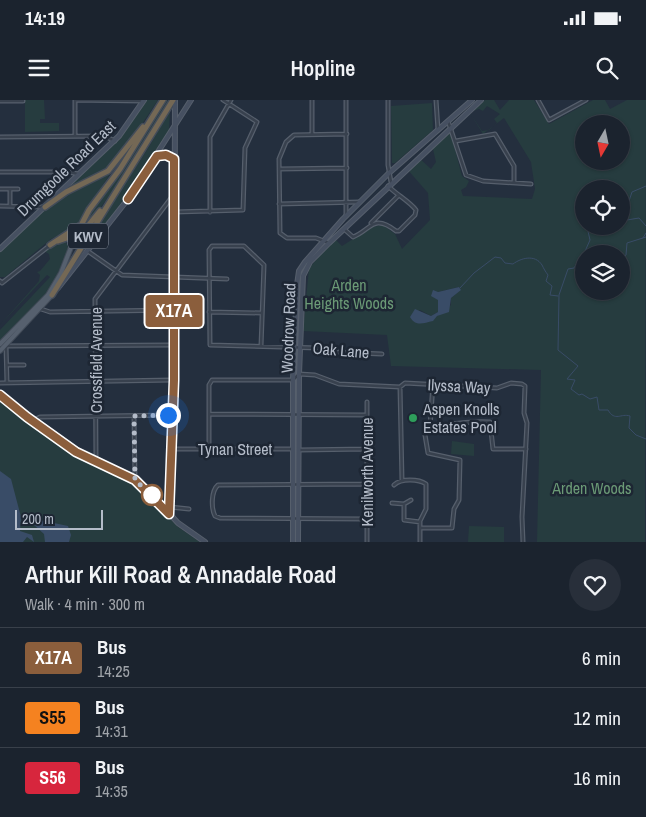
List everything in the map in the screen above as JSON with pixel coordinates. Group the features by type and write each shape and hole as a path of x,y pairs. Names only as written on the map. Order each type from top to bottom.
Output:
{"highway":[{"path":"44,207 66,192 108,172 134,140 162,100"},
{"name":"KWV","path":"75,237 81,224 120,168 162,100"},
{"name":"KWV","path":"52,295 174,100"},
{"path":"58,241 75,237 85,231 125,179"},
{"path":"50,245 70,234 81,224"}],"main road":[{"path":"0,344 48,296 75,237"},
{"path":"50,245 58,241 67,241 70,250"},
{"path":"0,351 52,295"}],"street":[{"path":"75,136 75,100 143,101"},
{"path":"169,514 174,380 174,100"},
{"path":"52,295 89,252 157,156 191,100"},
{"path":"174,212 243,210 244,148 257,122 223,100"},
{"path":"210,212 210,137 231,100"},
{"path":"312,100 312,134"},
{"path":"346,100 346,216"},
{"path":"370,224 385,224 398,231 416,215 416,209 398,196 389,184 388,100"},
{"path":"436,100 438,130"},
{"name":"Woodrow Road","path":"298,542 293,380 299,271 323,241 389,173 472,100"},
{"name":"Woodrow Road","path":"295,450 303,276 310,262 389,184 480,100"},
{"path":"538,100 549,120 584,100"},
{"path":"0,101 23,101"},
{"name":"Drumgoole Road East","path":"0,249 114,140 130,123 143,101"},
{"path":"448,121 452,126 466,175 483,181 531,184"},
{"path":"329,243 283,236 279,229 280,154 290,138 296,134 347,134"},
{"path":"456,141 474,136 483,138 494,134 514,166 514,183"},
{"path":"0,137 105,136 114,140"},
{"path":"157,156 166,155 174,159"},
{"path":"279,169 347,168"},
{"path":"0,172 69,172 78,174"},
{"path":"4,183 5,189"},
{"path":"0,189 18,189"},
{"path":"10,189 10,206"},
{"name":"Crossfield Avenue","path":"96,462 94,311 97,296 174,194"},
{"path":"344,229 354,237 398,196"},
{"path":"279,204 360,202"},
{"path":"0,206 44,207"},
{"path":"1,282 50,245"},
{"path":"261,346 264,265 244,246 210,247 209,312 262,313"},
{"path":"89,252 124,276 227,279"},
{"path":"41,309 50,312 174,310"},
{"name":"Oak Lane","path":"209,312 210,345 300,347 319,348 335,352 382,354"},
{"path":"7,383 6,346 174,345"},
{"path":"7,365 24,365"},
{"path":"209,449 209,385 212,380 293,380 298,374"},
{"name":"Ilyssa Way","path":"298,374 315,375 339,384 400,387 405,383 497,388 511,383 523,384 527,423 522,494 523,542"},
{"path":"0,383 174,380"},
{"path":"430,426 433,384"},
{"path":"400,387 402,480"},
{"path":"0,395 76,452 135,480 184,528 205,542"},
{"name":"Kenilworth Avenue","path":"367,402 368,542"},
{"path":"209,414 367,415"},
{"path":"34,420 40,417 173,415"},
{"path":"134,416 135,480"},
{"path":"420,528 451,529 454,508 459,500 460,460 428,453 425,429 430,426 441,427 451,422 490,422 493,449 526,449"},
{"name":"Tynan Street","path":"172,449 367,449"},
{"path":"394,485 402,480 426,484 426,512 420,522 420,542"},
{"path":"367,484 218,484 213,491 213,511 215,516 220,518 367,519"},
{"name":"Woodrow Road","path":"293,542 292,519 295,484"},
{"path":"392,503 404,504 411,500"},
{"path":"404,504 404,520 420,522"},
{"path":"170,507 189,509"}],"green space":[{"path":"25,100 44,100 45,119 40,119 40,123 59,123 59,131 25,132"},
{"path":"146,100 158,100 124,151 105,171 66,189 118,140"},
{"path":"164,100 170,101 121,179 86,228 79,230"},
{"path":"485,100 494,100 500,110 509,100 534,100 549,124 593,100 605,100 610,109 627,100 646,100 645,542 537,542 541,370 391,366 387,335 303,331 309,268 335,239 342,246 372,227 383,225 395,234 402,249 430,220 428,193 407,169 418,157 431,169 436,162 432,145 450,131 462,176 469,181 466,187 461,190 463,196 532,199 535,189 531,162 504,118 494,126 497,123 494,119 500,114 487,106 483,111 479,109 473,111","holes":["459,287 460,290 451,298 451,305 437,316 410,317 420,310 431,316 438,312 438,292"]},
{"path":"432,103 433,130 395,163 392,163 391,106"},
{"path":"170,110 169,132 154,156 108,223 66,275 150,145"},
{"path":"470,113 482,131 488,130 483,134"},
{"path":"118,162 75,227 51,239 5,277 0,277 0,252 50,204"},
{"path":"65,241 69,247 48,292 0,342 0,330 50,277 47,275 0,325 39,281 40,275 37,272 50,259 49,254 44,251 30,264 28,263 43,251"},
{"path":"0,398 77,456 130,481 148,495 178,527 200,542 0,542"},
{"path":"452,441 474,444 474,456 451,454"},
{"path":"469,526 504,527 504,542 468,542"}],"water":[{"path":"459,287 461,290 451,298 449,312 437,316 433,321 423,323 417,323 410,317 415,309 431,316 438,312 438,300 431,296 433,290 438,292"},
{"path":"0,471 11,479 21,517 20,531 32,535 34,542 27,537 23,542 0,542"},
{"path":"35,519 68,526 71,535 69,542 45,542 44,534 33,524"}],"waterway":[{"path":"630,198 632,192 646,186"},
{"path":"630,220 639,218 646,226"},
{"path":"643,238 646,233"},
{"path":"588,245 590,240 589,235"},
{"path":"627,245 627,243 646,237"},
{"path":"460,288 474,273 495,257 501,258 505,263 513,264 520,260 532,258 542,265 548,275 546,281 552,286 550,295 558,296"},
{"path":"575,266 568,269 559,295 558,350 578,366 567,379 575,380 571,389 579,395 582,394 590,399 597,397 599,410 608,410 613,416 630,416 629,428 636,435 646,439"}],"bus line":[{"name":"X17A","path":"0,395 76,452 126,474 135,480 169,514 174,380 174,159 166,155 157,156 128,199"}],"place":[{"name":"Aspen Knolls Estates Pool","path":"413,418"}],"route":[{"path":"152,495 156,499 135,480 134,416 168,415"}],"park label":[{"name":"Arden Heights Woods","path":"349,294"},
{"name":"Arden Woods","path":"592,488"}]}
